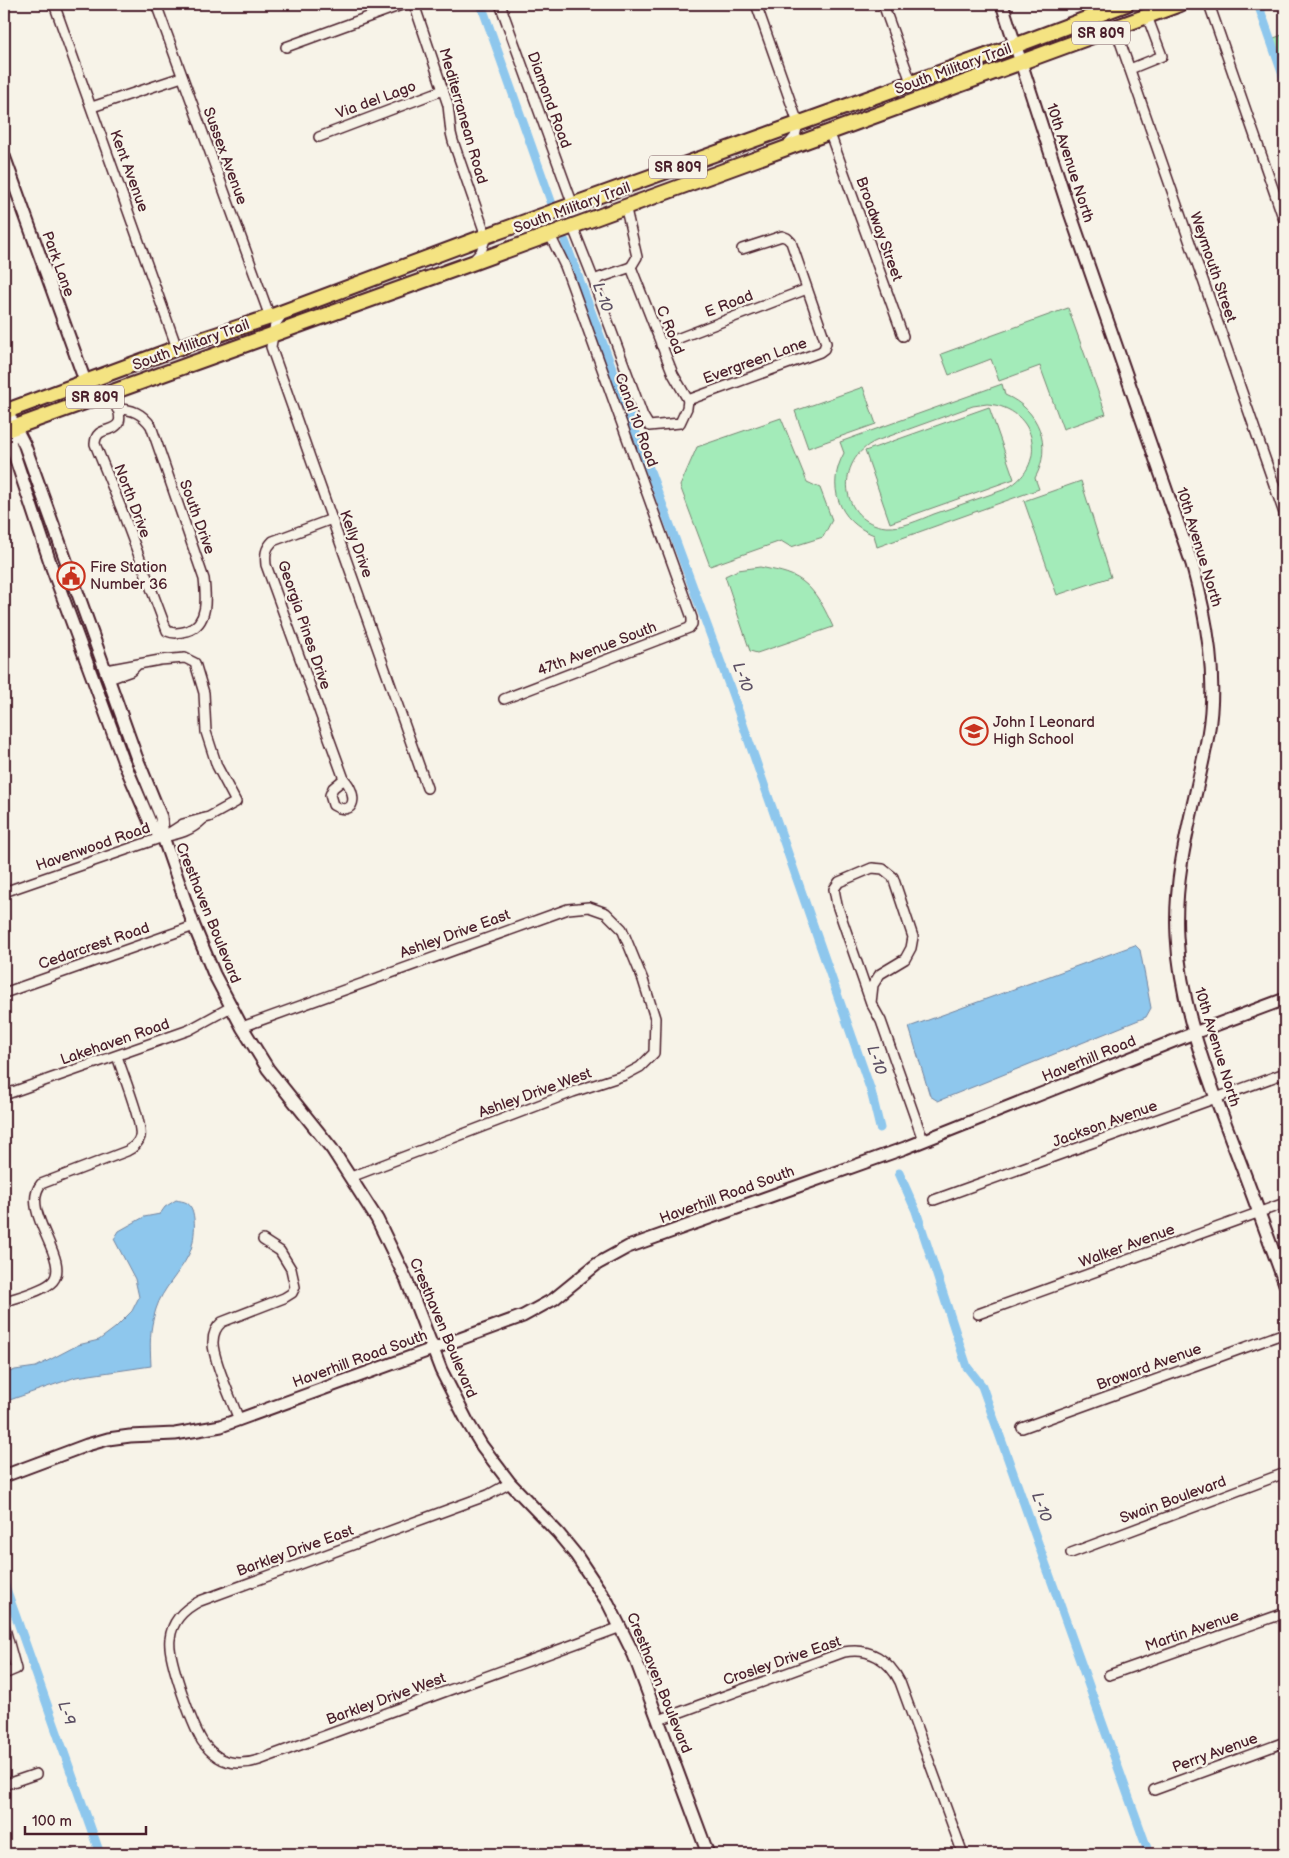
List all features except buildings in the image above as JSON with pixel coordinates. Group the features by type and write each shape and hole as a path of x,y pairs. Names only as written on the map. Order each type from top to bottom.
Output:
{"main road":[{"name":"South Military Trail","path":"6,411 1017,45 1108,7 1126,4"},
{"name":"South Military Trail","path":"9,429 1180,4"},
{"path":"512,247 523,234 596,207 603,201 606,193"},
{"path":"232,348 242,333 241,327"}],"street":[{"name":"Kent Avenue","path":"54,4 178,348"},
{"name":"Sussex Avenue","path":"156,4 270,317"},
{"path":"286,47 404,4"},
{"name":"Mediterranean Road","path":"414,4 448,104 450,133 486,236"},
{"name":"Diamond Road","path":"500,4 573,205"},
{"path":"756,4 798,123 794,137 786,147"},
{"path":"883,4 911,82"},
{"name":"10th Avenue North","path":"1002,4 1017,45 1075,228 1192,564 1204,610 1211,668 1208,734 1182,854 1177,899 1178,951 1181,976 1194,1033 1285,1284"},
{"path":"1209,4 1285,224"},
{"path":"1130,69 1162,56 1147,16"},
{"name":"Weymouth Street","path":"1115,27 1285,516"},
{"path":"92,108 182,77"},
{"name":"Via del Lago","path":"319,137 443,90"},
{"name":"Broadway Street","path":"829,131 903,336"},
{"name":"Park Lane","path":"4,156 85,381"},
{"path":"596,283 599,278 630,268 637,257 625,205"},
{"path":"572,225 596,283 596,289 643,416 649,426 680,423 687,408 688,400"},
{"name":"Canal 10 Road","path":"549,233 571,284 692,618"},
{"path":"472,262 481,252 486,236"},
{"name":"Evergreen Lane","path":"688,400 820,352 826,343 791,242 782,236 742,249"},
{"name":"C Road","path":"630,268 673,374 688,400"},
{"name":"E Road","path":"661,345 807,289"},
{"path":"272,333 275,324 285,311"},
{"name":"Kelly Drive","path":"272,333 271,348 427,788"},
{"path":"112,391 117,409"},
{"name":"North Drive","path":"117,409 119,422 116,426 99,433 95,438 95,444 167,631"},
{"name":"South Drive","path":"117,409 128,409 139,413 151,426 204,578 206,596 204,612 199,624 190,630 178,634 167,631"},
{"name":"Cresthaven Boulevard","path":"6,411 10,442 52,568 123,760 153,829 163,837"},
{"name":"Cresthaven Boulevard","path":"9,429 25,446 136,756 161,817 163,837 194,926 214,974 242,1027 268,1069 351,1177 377,1219 408,1281 453,1396 482,1446 510,1483 558,1533 576,1555 603,1595 621,1627 634,1654 708,1854"},
{"name":"Georgia Pines Drive","path":"332,519 273,541 267,546 265,554 266,566 344,780"},
{"name":"47th Avenue South","path":"504,699 689,628 692,624 692,618"},
{"name":"Havenwood Road","path":"4,892 163,837 180,834 195,827 203,818 236,802 217,766 206,732 204,693 194,663 185,658 138,664 131,671 107,674"},
{"path":"871,1002 872,984 880,974 905,959 911,948 913,936 893,877 883,869 872,868 839,882 834,888 837,905 871,1002 881,1021 924,1140"},
{"name":"Ashley Drive East","path":"242,1027 568,909 588,907 606,912 622,929 643,980"},
{"name":"Cedarcrest Road","path":"4,992 194,926"},
{"name":"Ashley Drive West","path":"351,1177 573,1092 625,1075 640,1067 654,1052 656,1028 655,1018 643,980"},
{"name":"Haverhill Road","path":"905,1148 1194,1033 1285,999"},
{"name":"Lakehaven Road","path":"4,1095 189,1030 231,1007"},
{"path":"4,1302 44,1287 52,1282 55,1277 57,1264 35,1200 37,1188 48,1180 127,1151 132,1148 139,1138 139,1125 117,1056"},
{"name":"Jackson Avenue","path":"934,1200 1285,1074"},
{"name":"Haverhill Road South","path":"4,1476 108,1439 198,1431 239,1420 536,1310 565,1291 597,1264 628,1247 905,1148"},
{"name":"Walker Avenue","path":"978,1314 1285,1203"},
{"path":"239,1420 212,1344 216,1327 222,1322 284,1298 292,1293 295,1287 291,1269 280,1251 263,1240"},
{"name":"Broward Avenue","path":"1022,1428 1285,1333"},
{"name":"Swain Boulevard","path":"1071,1553 1285,1474"},
{"name":"Barkley Drive East","path":"187,1704 172,1662 169,1644 171,1633 177,1620 189,1607 200,1601 488,1495 510,1483"},
{"name":"Martin Avenue","path":"1108,1675 1285,1612"},
{"path":"4,1625 16,1669 4,1674"},
{"name":"Barkley Drive West","path":"187,1704 201,1739 213,1753 220,1759 240,1763 252,1762 621,1627"},
{"name":"Crosley Drive East","path":"659,1720 844,1652 867,1652 882,1659 895,1672 963,1854"},
{"name":"Perry Avenue","path":"1154,1790 1285,1742"},
{"path":"4,1785 36,1774"}],"green space":[{"path":"1285,34 1285,78 1271,39"},
{"path":"1068,308 1106,414 1063,429 1040,366 999,381 991,359 949,375 941,354"},
{"path":"1002,384 1005,395 1027,409 1040,430 1043,453 1035,478 1039,489 877,547 874,535 852,521 844,512 839,501 836,490 836,478 844,453 840,442","holes":["987,404 1004,408 1018,416 1027,427 1032,440 1032,454 1028,468 1018,480 1003,490 899,526 886,527 870,523 859,514 851,503 848,475 853,462 862,450 876,441 973,406"]},
{"path":"863,387 876,424 808,448 795,411"},
{"path":"989,407 1014,479 890,523 865,451"},
{"path":"781,418 807,482 820,488 832,520 823,537 791,547 781,541 710,566 680,486 697,447"},
{"path":"1081,481 1111,577 1057,595 1024,501"},
{"path":"760,567 787,573 807,585 824,608 833,627 757,653 750,651 725,576 738,570"}],"water":[{"path":"1135,945 1140,950 1151,1008 1146,1017 938,1101 930,1096 909,1027"},
{"path":"176,1200 187,1203 193,1212 193,1242 185,1261 162,1295 156,1309 151,1331 151,1366 76,1377 4,1402 4,1374 15,1370 36,1367 78,1345 99,1340 115,1328 132,1311 139,1297 135,1279 114,1239 119,1231 144,1217 160,1214 165,1207"}],"waterway":[{"name":"L-10","path":"481,4 552,204"},
{"path":"1258,4 1285,81"},
{"name":"L-10","path":"565,241 732,693 871,1091 880,1128"},
{"name":"L-10","path":"899,1173 916,1211 967,1367 982,1386 1149,1854"},
{"name":"L-9","path":"4,1583 100,1854"}],"place":[{"name":"Fire Station Number 36","path":"71,576"},
{"name":"John I Leonard High School","path":"974,731"}]}
